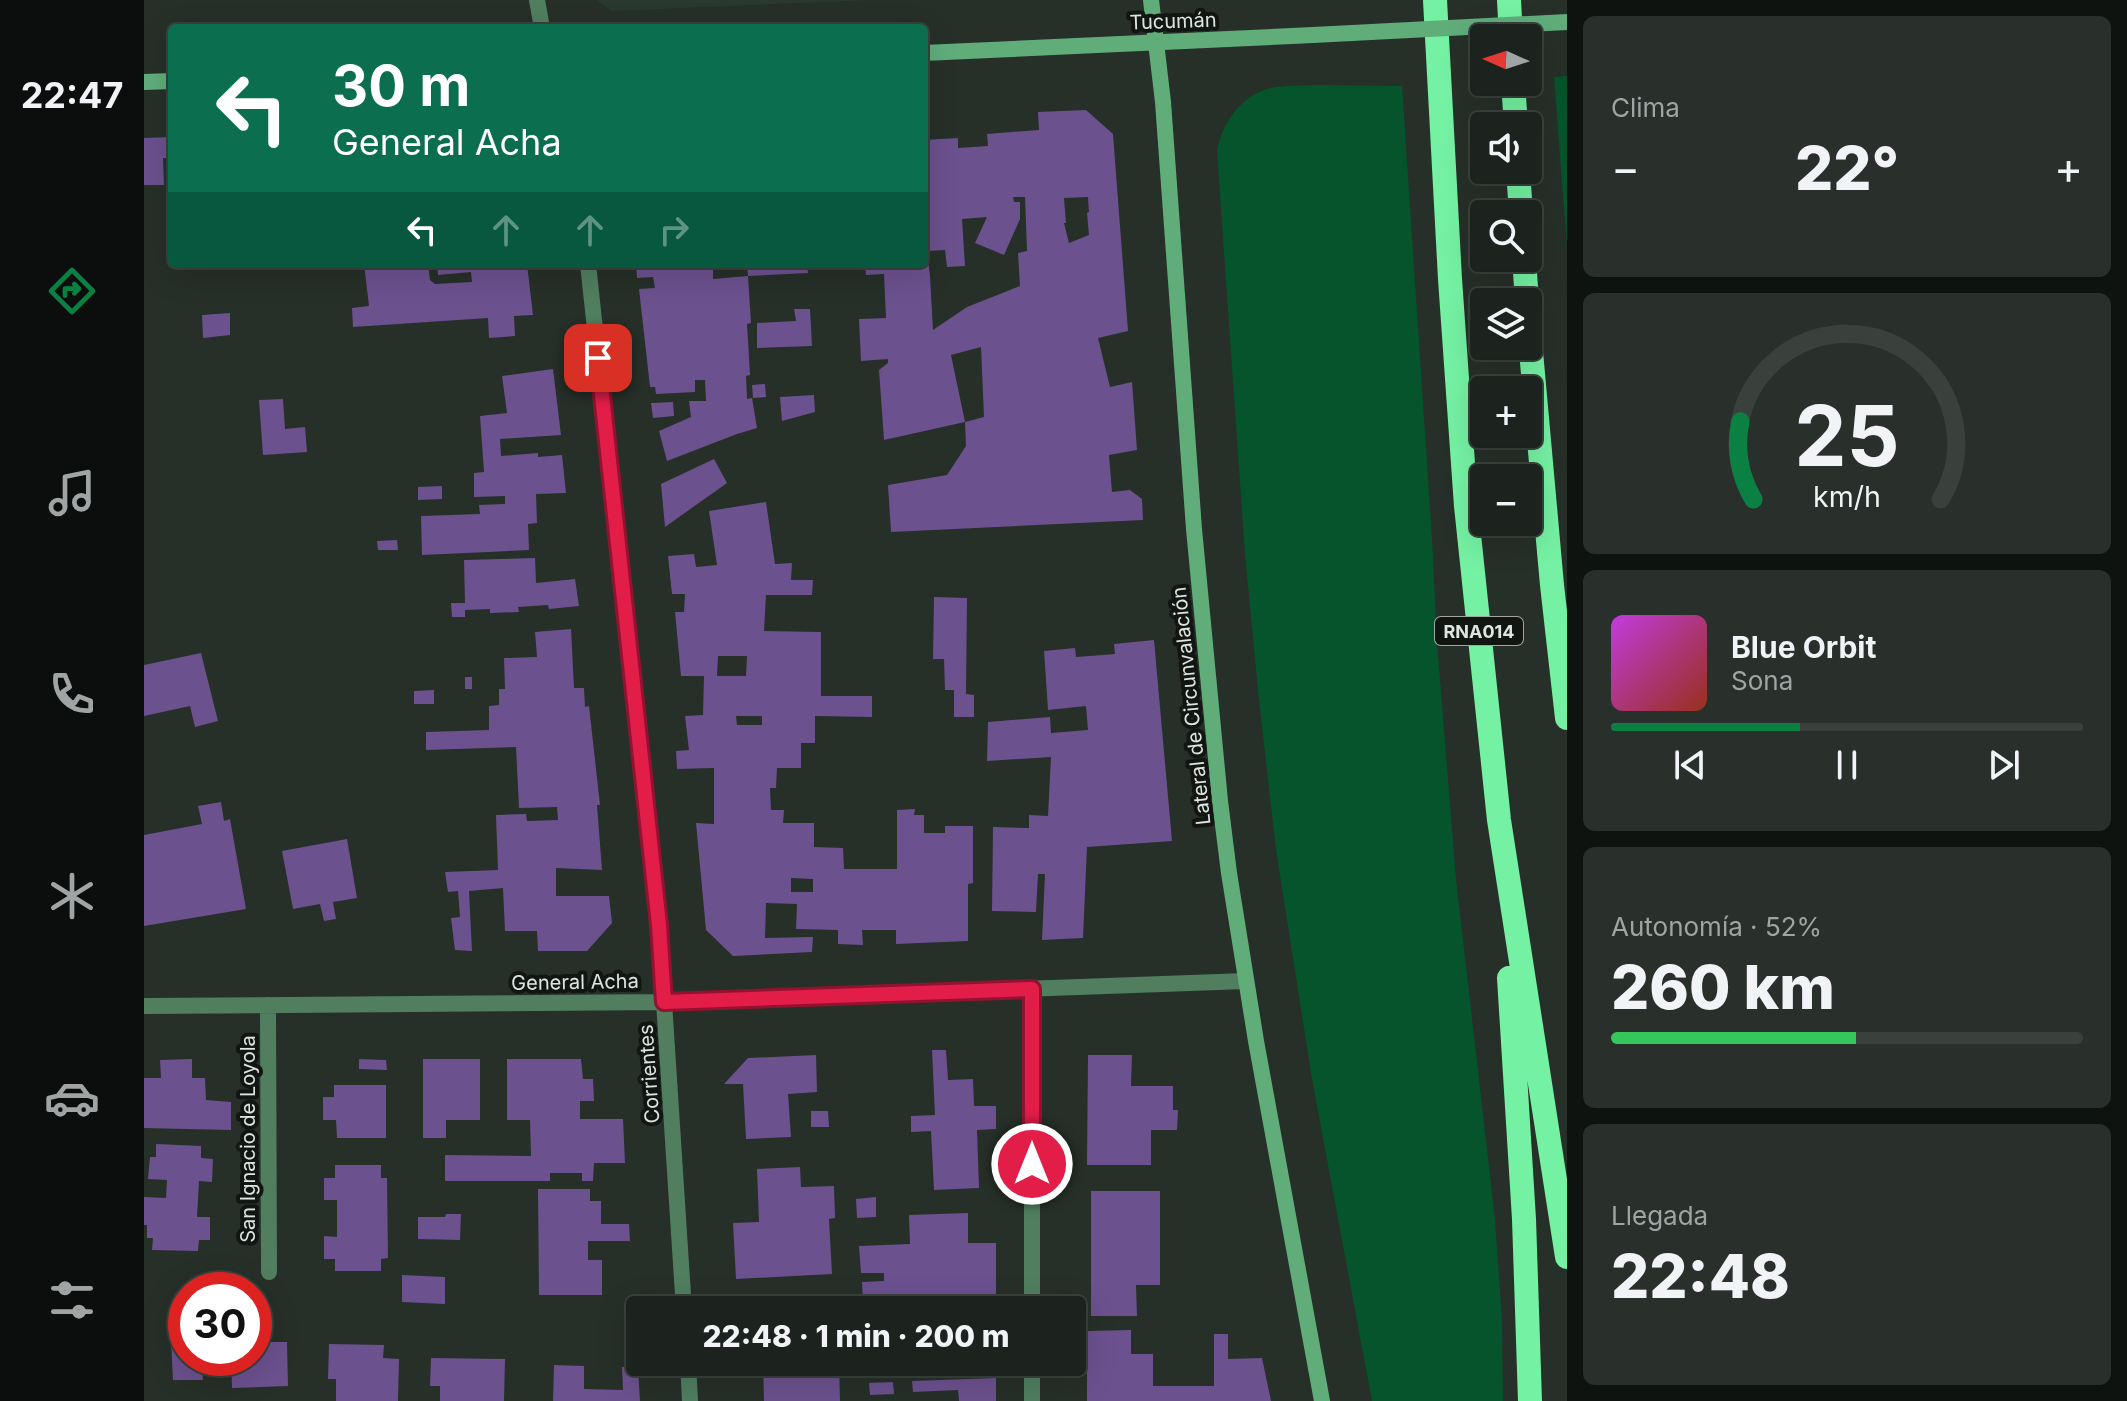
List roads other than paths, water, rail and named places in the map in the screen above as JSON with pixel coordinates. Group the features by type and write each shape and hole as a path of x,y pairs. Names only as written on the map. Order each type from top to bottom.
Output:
{"highway":[{"name":"RNA014","path":"1435,0 1465,491 1499,820 1567,1257"},
{"path":"1509,0 1510,24"},
{"path":"1532,360 1567,718"},
{"path":"1499,820 1524,1219 1530,1401"}],"street":[{"path":"537,0 541,24"},
{"name":"Lateral de Circunvalación","path":"1151,0 1163,102 1194,529 1220,801 1246,981 1322,1401"},
{"name":"Tucumán","path":"928,53 1567,22"},
{"path":"144,82 168,81"},
{"name":"Corrientes","path":"588,268 658,909 683,1296"},
{"name":"General Acha","path":"144,1006 664,1002 1246,981"},
{"path":"1032,989 1032,1296"},
{"name":"San Ignacio de Loyola","path":"268,1005 269,1272"},
{"path":"689,1376 690,1401"},
{"path":"1032,1376 1032,1401"}]}
